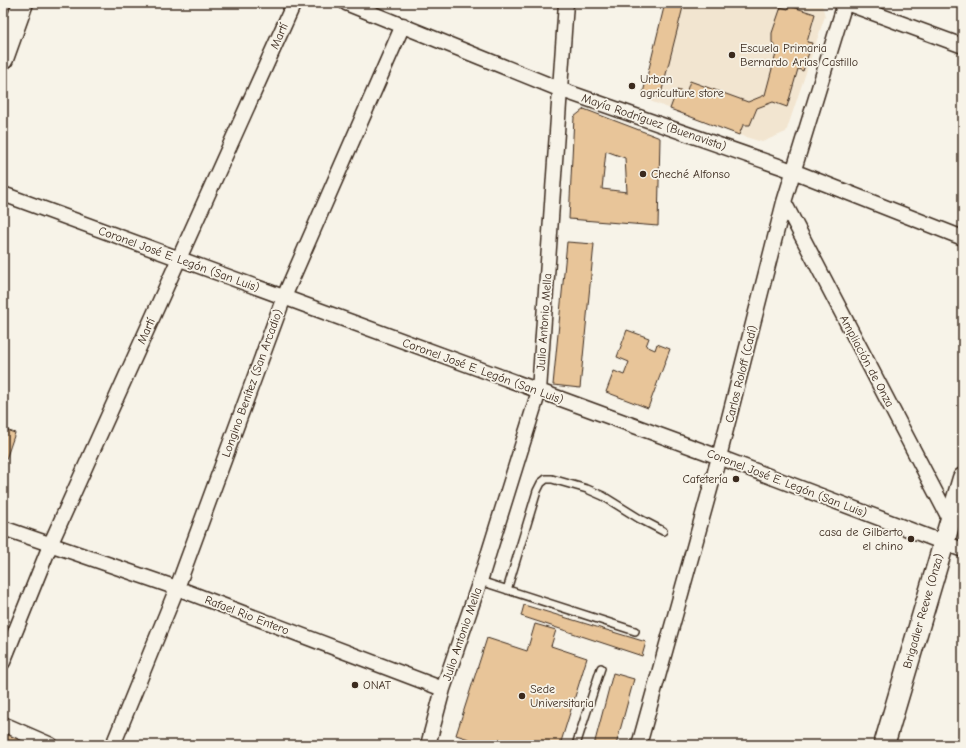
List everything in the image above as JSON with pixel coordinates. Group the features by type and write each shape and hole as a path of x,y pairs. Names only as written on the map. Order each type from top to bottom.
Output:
{"street":[{"path":"3,59 23,3"},
{"name":"Martí","path":"3,662 51,543 294,3"},
{"name":"Mayía Rodríguez (Buenavista)","path":"346,3 559,89 793,171 963,238"},
{"name":"Julio Antonio Mella","path":"428,745 443,689 480,581 539,391 566,3"},
{"path":"845,3 963,46"},
{"name":"Carlos Roloff (Cadí)","path":"639,745 719,457 784,202 845,3"},
{"name":"Longino Benítez (San Arcadio)","path":"113,745 177,588 284,297 403,25"},
{"name":"Coronel José E. Legón (San Luis)","path":"3,194 719,457 963,550"},
{"name":"Ampliación de Onza","path":"784,202 950,520"},
{"name":"Brigadier Reeve (Onza)","path":"884,745 963,478"},
{"name":"Rafael Rio Entero","path":"3,528 51,543 177,588 443,689"},
{"path":"3,724 51,745"}],"lane":[{"path":"507,590 537,491 541,483 546,479 552,478 587,489 603,496 640,519 663,531"},
{"path":"480,581 635,631"},
{"path":"576,745 601,668"}],"shaded area":[{"name":"Escuela Primaria Bernardo Arias Castillo","path":"665,3 816,3 822,5 825,16 786,132 762,142 739,135 642,98"}],"building":[{"path":"665,3 684,3 660,98 643,93"},
{"path":"767,3 782,3 781,7"},
{"path":"790,6 815,14 807,42 812,43 803,71 798,69 787,107 773,102 757,108 750,125 743,125 739,135 670,109 677,90 686,93 690,81 748,102 765,95 777,50 772,42 772,33 781,7 788,9"},
{"name":"Cheché Alfonso","path":"584,109 660,138 658,226 569,219 574,117","holes":["606,151 625,158 627,192 602,189"]},
{"path":"567,242 594,244 580,388 553,385"},
{"path":"627,330 649,338 646,346 655,350 657,344 670,349 648,408 606,392 614,371 624,375 629,362 617,357"},
{"path":"3,429 15,433 3,468"},
{"path":"524,605 646,642 642,656 521,616"},
{"name":"Sede Universitaria","path":"535,624 556,630 551,646 587,658 560,745 488,745 456,735 487,638 527,651"},
{"path":"613,673 634,679 616,745 594,745"},
{"path":"3,731 33,745 3,745"}],"place":[{"name":"Escuela Primaria Bernardo Arias Castillo","path":"732,55"},
{"name":"Urban agriculture store","path":"632,86"},
{"name":"Cheché Alfonso","path":"643,174"},
{"name":"Cafetería","path":"736,479"},
{"name":"casa de Gilberto el chino","path":"911,539"},
{"name":"ONAT","path":"355,685"},
{"name":"Sede Universitaria","path":"522,696"}]}
